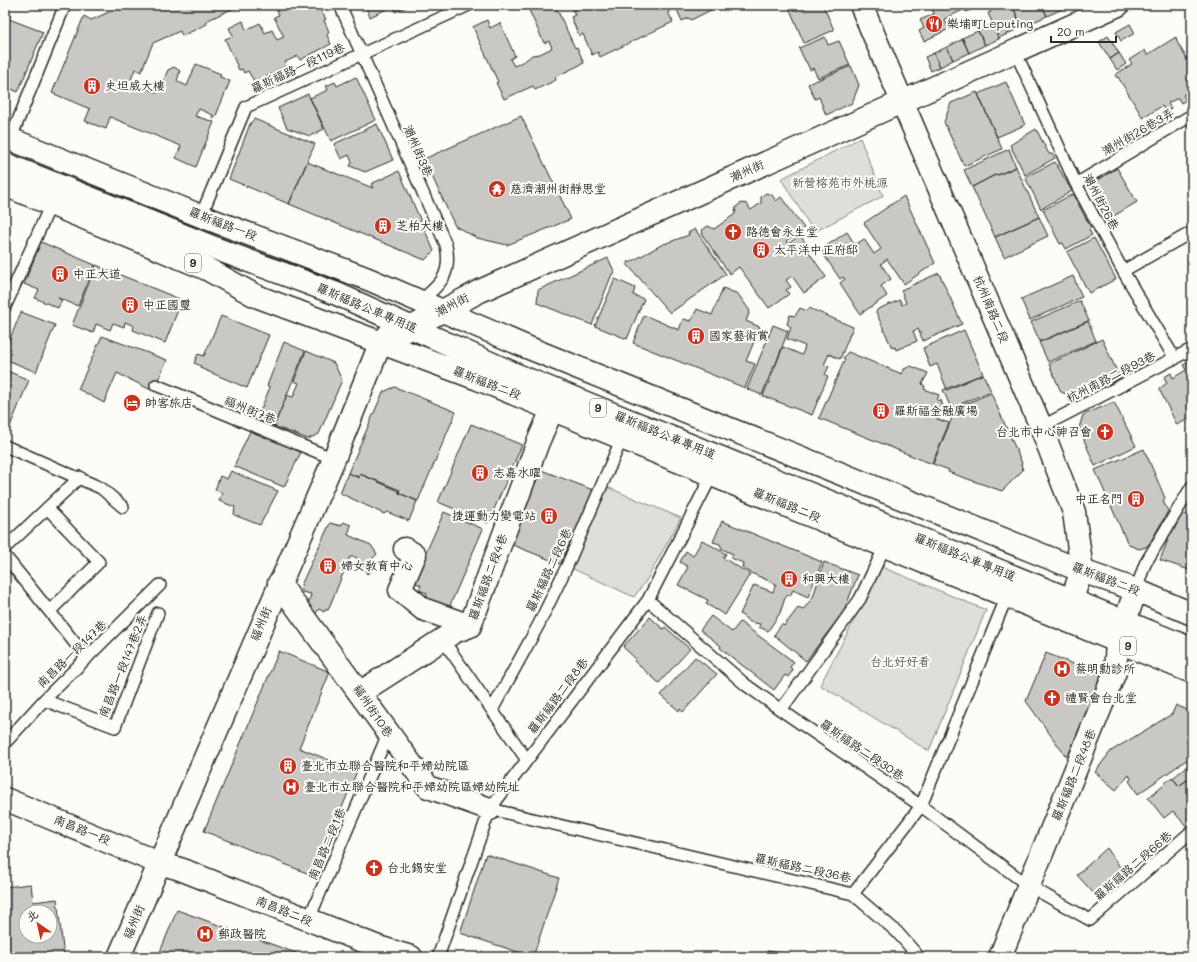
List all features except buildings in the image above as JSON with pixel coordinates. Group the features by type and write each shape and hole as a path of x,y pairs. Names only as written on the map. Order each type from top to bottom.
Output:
{"main road":[{"name":"杭州南路二段","path":"861,5 901,102 1041,427 1074,512 1074,594"},
{"name":"潮州街","path":"418,316 480,291 1118,5"},
{"name":"羅斯福路一段","path":"8,138 201,216 368,279"},
{"name":"羅斯福路公車專用道","path":"5,164 217,249 337,294 418,316"},
{"name":"9","path":"5,185 207,269 256,296 380,344"},
{"name":"羅斯福路公車專用道","path":"368,279 418,316 517,375 1074,594 1130,606 1192,633"},
{"name":"福州街","path":"120,957 279,583 334,458 380,344 418,316"},
{"name":"羅斯福路二段","path":"418,316 1074,594 1130,606 1192,614"},
{"name":"羅斯福路二段","path":"380,344 478,379 1007,596 1074,594 1117,642 1192,672"},
{"name":"羅斯福路二段4巷","path":"360,692 454,632 470,626 538,442 552,410"},
{"path":"405,549 415,555 400,590 423,609 470,626"},
{"name":"福州街10巷","path":"279,583 428,787 490,808"},
{"name":"羅斯福路公車專用道","path":"1130,606 1192,649"},
{"name":"羅斯福路二段48巷","path":"1000,957 1115,672 1117,642 1130,606"},
{"name":"南昌路一段","path":"5,799 159,863"},
{"name":"南昌路二段","path":"159,863 180,869 308,921 374,952 411,957"}],"lane":[{"path":"8,138 65,5"},
{"name":"潮州街3巷","path":"340,5 446,245 449,260 446,275 418,316"},
{"name":"羅斯福路一段119巷","path":"201,216 246,107 469,5"},
{"name":"潮州街26巷","path":"1015,51 1076,184 1123,271 1175,359"},
{"name":"潮州街26巷3弄","path":"1076,184 1192,116"},
{"path":"5,307 51,204"},
{"path":"1123,271 1192,232"},
{"name":"杭州南路二段93巷","path":"1041,427 1192,349"},
{"name":"福州街7巷","path":"156,385 334,458"},
{"name":"羅斯福路二段6巷","path":"492,710 539,624 567,566 622,438"},
{"path":"5,446 80,477 101,488 123,507"},
{"name":"羅斯福路二段8巷","path":"438,957 490,808 648,600 712,474"},
{"path":"5,548 80,477"},
{"path":"1130,606 1145,564 1192,486"},
{"path":"47,508 99,562 50,611"},
{"path":"648,600 746,685 781,710 860,599 885,546"},
{"path":"5,556 88,658"},
{"name":"南昌路一段147巷","path":"5,743 44,700 160,585"},
{"name":"羅斯福路二段36巷","path":"490,808 853,894 921,806 1007,596"},
{"name":"南昌路一段147巷2弄","path":"44,700 115,727 158,613"},
{"path":"442,640 527,760"},
{"name":"羅斯福路二段30巷","path":"781,710 921,806 1029,886 1090,920"},
{"name":"南昌路二段1巷","path":"308,921 388,734"},
{"name":"羅斯福路二段66巷","path":"1090,920 1192,831"},
{"path":"853,894 897,932 920,957"}],"green space":[{"name":"新營榕苑市外桃源","path":"860,138 883,196 814,232 781,179"},
{"path":"607,487 681,518 646,581 634,597 571,568"},
{"name":"台北好好看","path":"882,567 986,610 929,751 820,685"}],"place":[{"name":"樂埔町Leputing","path":"934,24"},
{"name":"史坦威大樓","path":"92,86"},
{"name":"慈濟潮州街靜思堂","path":"497,189"},
{"name":"芝柏大樓","path":"383,226"},
{"name":"路德會永生堂","path":"733,232"},
{"name":"太平洋中正府邸","path":"761,250"},
{"name":"中正大道","path":"60,274"},
{"name":"中正國璽","path":"130,305"},
{"name":"國家藝術賞","path":"696,336"},
{"name":"帥客旅店","path":"132,403"},
{"name":"羅斯福金融廣場","path":"881,411"},
{"name":"台北市中心神召會","path":"1105,432"},
{"name":"志嘉水曜","path":"480,473"},
{"name":"中正名門","path":"1136,499"},
{"name":"捷運動力變電站","path":"549,516"},
{"name":"婦女教育中心","path":"328,566"},
{"name":"和興大樓","path":"789,579"},
{"name":"蔡明勳診所","path":"1062,669"},
{"name":"禮賢會台北堂","path":"1052,698"},
{"name":"臺北市立聯合醫院和平婦幼院區","path":"288,766"},
{"name":"臺北市立聯合醫院和平婦幼院區婦幼院址","path":"291,787"},
{"name":"台北錫安堂","path":"374,868"},
{"name":"郵政醫院","path":"205,934"}]}
